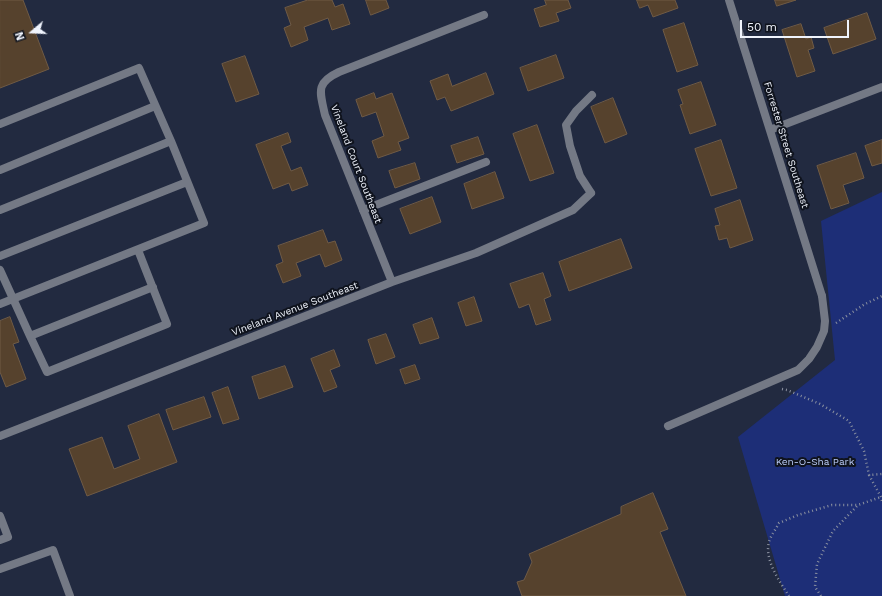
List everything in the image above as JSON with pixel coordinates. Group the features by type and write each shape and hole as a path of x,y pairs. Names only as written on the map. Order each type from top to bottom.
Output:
{"street":[{"name":"Forrester Street Southeast","path":"729,0 822,296 825,320 824,331"},
{"name":"Vineland Court Southeast","path":"392,282 324,115 321,98 323,81 338,72 484,15"},
{"path":"0,124 139,68 171,141 204,223 0,304"},
{"path":"770,130 882,88"},
{"name":"Vineland Avenue Southeast","path":"0,436 392,282 476,253 573,210 591,193 580,176 570,146 566,125 576,111 592,95"},
{"path":"0,170 155,106"},
{"path":"0,210 171,141"},
{"path":"363,210 486,162"},
{"path":"0,256 187,182"},
{"path":"0,270 47,372 167,324 138,250"},
{"path":"30,336 153,288"},
{"path":"668,426 798,370 809,359 817,347 824,331"},
{"path":"0,516 8,538 0,540"},
{"path":"0,569 53,550 70,596"}],"path":[{"path":"824,331 866,304 882,296"},
{"path":"781,389 787,390 820,404 849,421 864,451 869,475 882,501"},
{"path":"869,475 882,474"},
{"path":"790,596 775,574 769,555 769,542 779,522 832,505 858,505 880,497"},
{"path":"821,596 815,588 817,564 833,531 858,505"}],"green space":[{"name":"Ken-O-Sha Park","path":"882,192 882,596 785,596 738,437 835,360 821,221"}],"building":[{"path":"0,0 23,0 49,69 0,88"},
{"path":"308,0 332,0 335,7 343,4 350,24 332,30 328,18 304,27 308,40 291,47 284,28 291,25 285,8"},
{"path":"366,0 386,0 389,8 371,15"},
{"path":"545,0 568,0 571,8 556,13 559,21 540,27 534,9 546,5"},
{"path":"637,0 675,0 678,8 653,17 648,5 640,8"},
{"path":"775,0 796,0 777,6"},
{"path":"867,13 876,39 833,54 824,28"},
{"path":"684,23 698,65 677,72 663,30"},
{"path":"801,24 806,39 811,37 814,48 808,50 815,71 797,77 782,30"},
{"path":"556,55 564,78 528,91 520,68"},
{"path":"245,56 259,94 236,102 222,64"},
{"path":"486,73 494,94 451,111 445,97 437,100 430,81 448,74 452,86"},
{"path":"701,82 716,125 690,134 680,105 683,104 678,90"},
{"path":"374,93 376,99 392,93 409,138 398,142 401,150 378,158 372,141 384,136 376,112 362,117 356,100"},
{"path":"613,98 627,134 605,143 591,107"},
{"path":"537,125 554,173 530,181 513,134"},
{"path":"288,133 291,142 281,146 291,171 301,167 308,185 292,191 289,183 273,189 256,145"},
{"path":"478,137 484,154 457,163 451,146"},
{"path":"721,140 737,188 711,196 695,149"},
{"path":"882,140 882,163 872,166 865,146"},
{"path":"856,153 864,178 843,185 849,203 831,209 817,166"},
{"path":"415,163 420,179 395,188 389,171"},
{"path":"495,172 504,198 472,209 464,184"},
{"path":"432,197 441,222 410,234 400,209"},
{"path":"740,200 753,240 730,248 727,238 719,240 715,226 720,225 715,209"},
{"path":"323,230 328,243 335,241 342,260 325,267 320,254 296,263 301,276 283,283 276,265 283,262 278,246"},
{"path":"621,239 632,268 569,291 559,262"},
{"path":"543,273 551,296 544,299 551,320 536,325 529,304 519,308 510,284"},
{"path":"474,297 482,321 466,326 458,303"},
{"path":"10,317 19,342 13,344 26,379 6,387 0,372 0,321"},
{"path":"432,318 439,338 420,344 413,325"},
{"path":"386,334 395,357 376,364 368,340"},
{"path":"334,350 340,366 330,370 337,387 324,392 311,359"},
{"path":"415,365 420,379 405,384 400,370"},
{"path":"285,366 293,387 259,399 252,377"},
{"path":"228,387 239,419 223,424 212,393"},
{"path":"204,397 211,417 173,430 166,410"},
{"path":"159,414 177,462 87,496 69,449 102,437 114,469 140,459 128,426"},
{"path":"653,493 668,529 660,532 686,596 522,596 517,582 524,580 532,562 529,554 621,514 621,507"}]}
